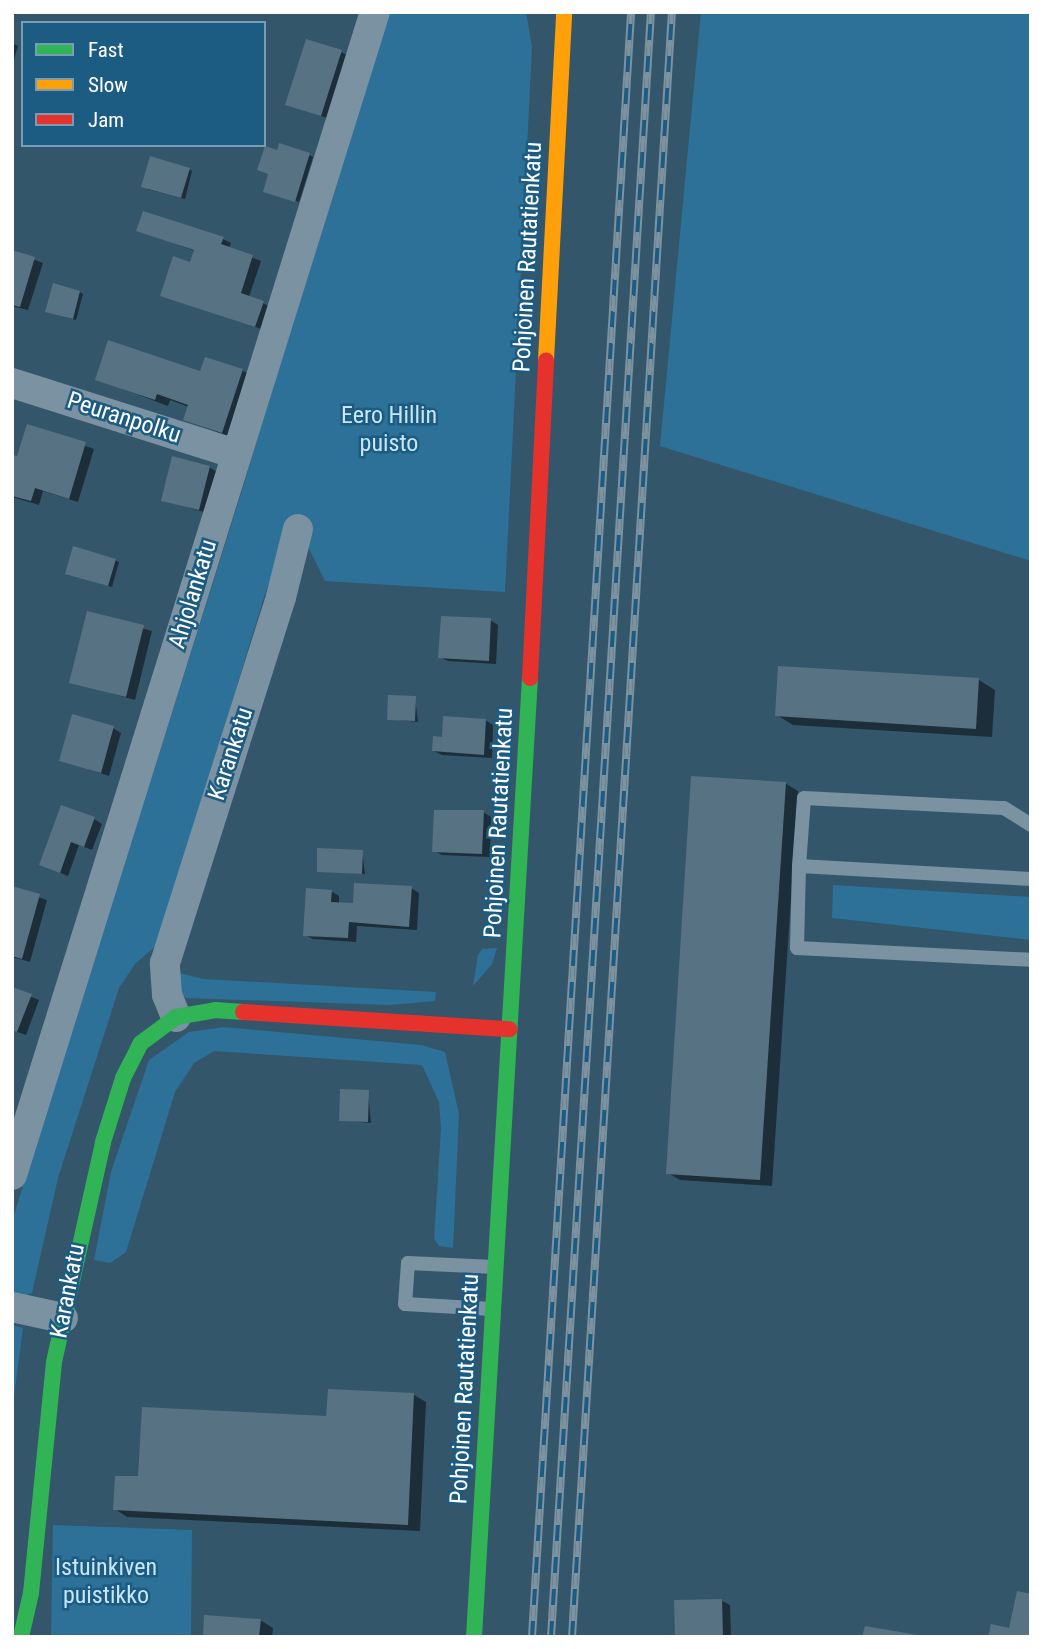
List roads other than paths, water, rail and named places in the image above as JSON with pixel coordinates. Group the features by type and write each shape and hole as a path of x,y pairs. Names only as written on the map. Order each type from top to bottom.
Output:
{"street":[{"name":"Ahjolankatu","path":"12,1175 375,12"},
{"name":"Pohjoinen Rautatienkatu","path":"474,1637 564,12"},
{"name":"Peuranpolku","path":"12,383 236,454"},
{"name":"Karankatu","path":"176,1017 167,995 165,963 281,597 298,529"},
{"name":"Karankatu","path":"21,1637 31,1593 54,1362 82,1220 123,1078 141,1043 176,1017 215,1010 509,1029"},
{"path":"12,1307 63,1318"},
{"name":"Karankatu","path":"31,1593 38,1637"}],"lane":[{"path":"1031,825 1004,808 804,798 797,948 1031,960"},
{"path":"799,866 1031,879"},
{"path":"493,1309 405,1304 408,1263 495,1267"}],"railway":[{"path":"532,1637 631,12"},
{"path":"551,1637 651,12"},
{"path":"572,1637 672,12"}],"park label":[{"name":"Eero Hillin puisto","path":"389,430"},
{"name":"Istuinkiven puistikko","path":"106,1582"}]}
